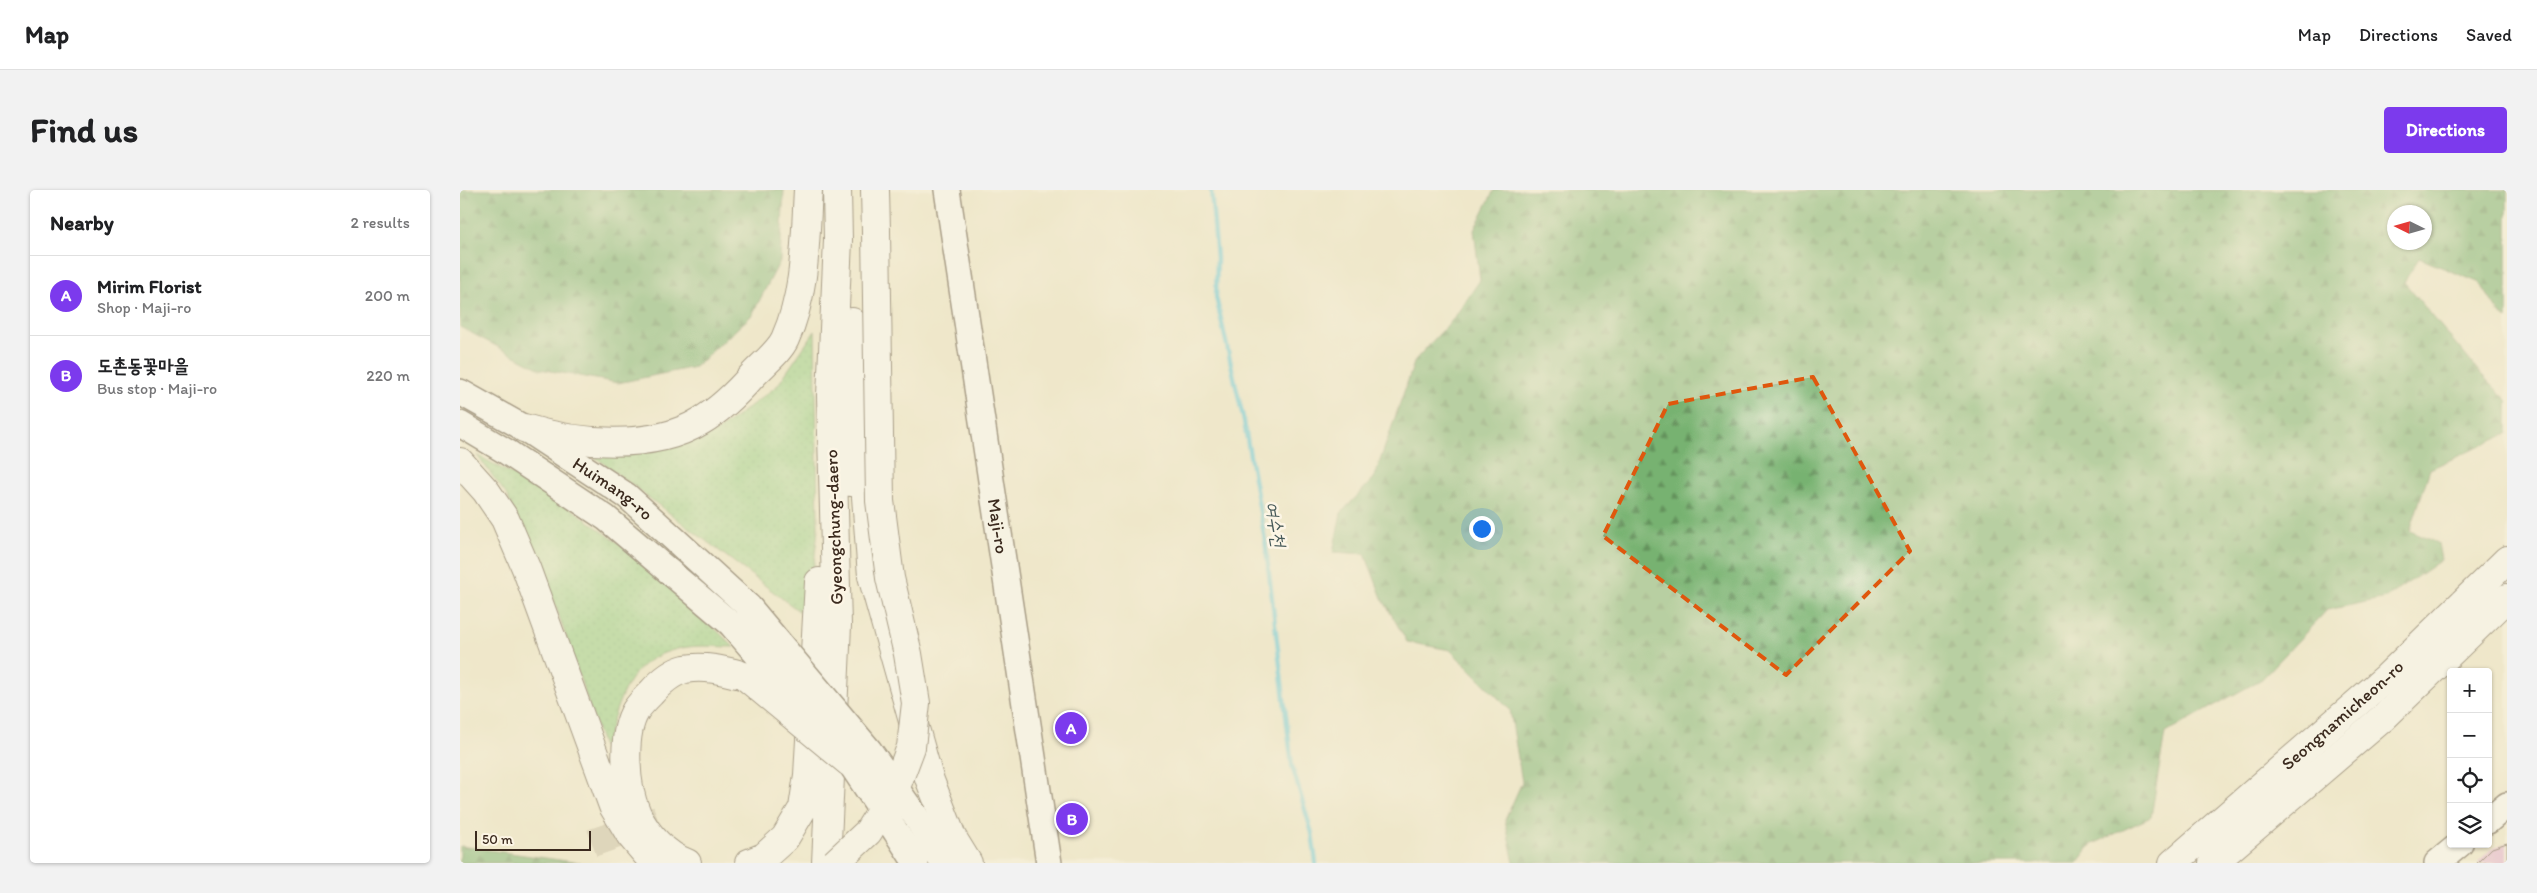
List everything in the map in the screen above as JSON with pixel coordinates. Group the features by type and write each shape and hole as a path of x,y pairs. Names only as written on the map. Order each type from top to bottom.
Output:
{"main road":[{"path":"524,428 551,436 583,441 622,442 667,435 700,422 729,401 784,341 800,296 808,190"},
{"name":"Gyeongchung-daero","path":"826,863 837,625 831,396 838,240 837,190"},
{"name":"Gyeongchung-daero","path":"843,863 852,631 851,190"},
{"path":"835,863 868,832 896,786 910,746 916,703 908,654 890,578 880,501 875,190"},
{"name":"Maji-ro","path":"947,190 1049,863"},
{"path":"852,262 872,576 930,778 952,836 968,863"},
{"name":"Huimang-ro","path":"460,392 524,428 627,496 748,607 869,750 915,815 944,863"},
{"path":"749,863 764,858 786,838 803,808 808,775 831,396"},
{"name":"Huimang-ro","path":"460,424 507,452 606,518 730,624 850,763 916,863"},
{"path":"460,462 486,491 505,519 526,568 612,806 630,836 654,863"},
{"name":"Seongnamicheon-ro","path":"2173,863 2387,677 2507,560"},
{"name":"Seongnamicheon-ro","path":"2213,863 2385,716 2507,598"},
{"path":"687,863 676,859 652,839 636,813 628,775 626,740 636,710 660,683 684,669 716,668 745,676 850,763"},
{"path":"2492,818 2507,805"},
{"path":"2437,863 2455,848"}],"highlighted area":[{"path":"1813,377 1910,551 1786,675 1603,536 1668,404"}],"green space":[{"path":"460,190 784,190 780,261 752,315 695,367 618,383 540,369 460,327"},
{"path":"1494,190 2507,190 2507,319 2499,313 2480,283 2419,258 2404,282 2481,374 2507,400 2507,434 2430,469 2410,531 2438,543 2441,560 2386,598 2327,610 2262,679 2165,733 2151,817 2091,845 2077,863 1514,863 1505,820 1522,782 1510,710 1450,650 1407,642 1382,598 1365,554 1333,552 1341,513 1374,478 1415,360 1454,318 1480,280 1474,230"},
{"path":"815,331 818,529 808,618 587,451 657,449 716,432 777,386"},
{"path":"477,455 561,501 651,567 734,647 688,647 667,652 651,660 638,670 621,697 604,750 553,598 506,494"},
{"path":"460,846 581,863 460,863"}],"building":[{"path":"2507,843 2507,863 2477,863 2492,848"}],"waterway":[{"name":"여수천","path":"1211,190 1217,258 1216,297 1244,422 1265,540 1292,766 1312,833 1316,863"}],"tunnel":[{"path":"592,843 664,818"}],"place":[{"name":"Mirim Florist","path":"1071,728"},
{"name":"도촌동꽃마을","path":"1072,819"}]}
